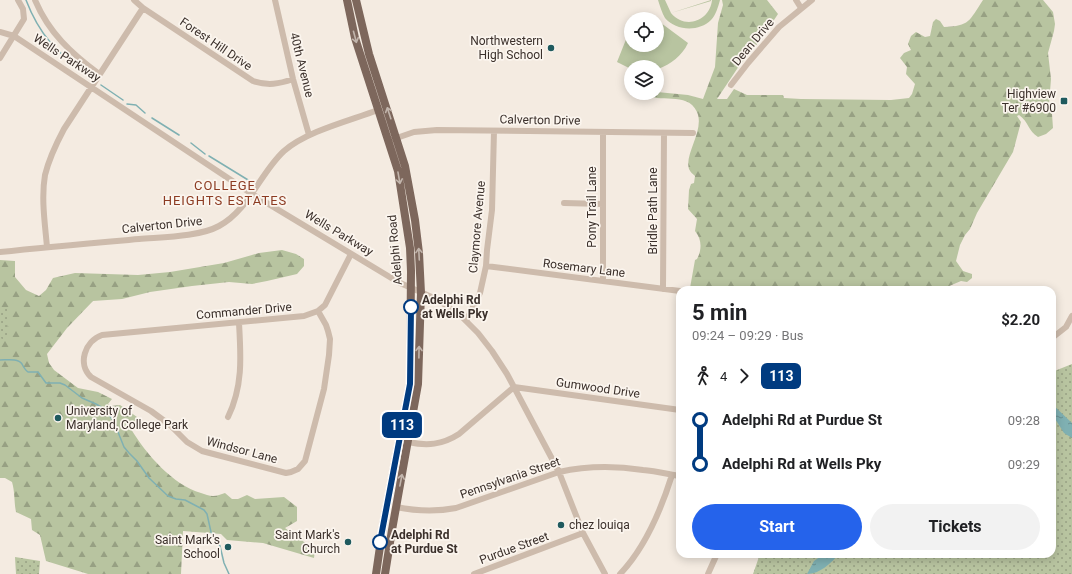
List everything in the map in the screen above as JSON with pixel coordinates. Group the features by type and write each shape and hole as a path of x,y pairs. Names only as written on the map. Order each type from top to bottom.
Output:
{"main road":[{"name":"Adelphi Road","path":"347,0 355,38 398,171 410,248 410,384 383,526 376,573"},
{"name":"Adelphi Road","path":"356,0 369,54 397,138 408,177 419,253 421,293 419,377 396,507 386,574"}],"street":[{"path":"0,58 24,19 23,9 18,0"},
{"path":"36,0 50,28 60,41 72,53 99,74"},
{"name":"Forest Hill Drive","path":"134,0 143,8 253,81 273,85 293,80"},
{"name":"40th Avenue","path":"275,0 293,80 309,135"},
{"path":"796,0 801,8"},
{"name":"Dean Drive","path":"731,86 748,63 774,33 812,0"},
{"path":"47,247 44,191 45,177 56,144 99,74 143,8"},
{"name":"Wells Parkway","path":"0,32 14,36 252,194 411,288 447,306 466,321 478,333 492,351 514,387 559,472 584,533 605,574"},
{"name":"Calverton Drive","path":"0,252 167,236 210,230 229,219 252,194 272,164 280,155 294,144 309,135 378,110"},
{"name":"Calverton Drive","path":"388,141 414,132 425,130 694,133"},
{"name":"Claymore Avenue","path":"466,321 480,293 486,266 492,210 494,130"},
{"name":"Pony Trail Lane","path":"603,132 603,282"},
{"name":"Bridle Path Lane","path":"663,289 664,133"},
{"path":"564,203 603,204"},
{"path":"318,311 327,300 352,254"},
{"name":"Rosemary Lane","path":"486,266 676,291"},
{"name":"Commander Drive","path":"105,335 304,316 318,311"},
{"name":"Windsor Lane","path":"105,335 97,337 93,340 85,354 83,365 91,377 151,411 170,425 187,442 202,451 288,473 298,469 305,461 327,378 330,339 326,325 318,311"},
{"path":"1056,335 1066,327 1072,316"},
{"path":"228,417 240,383 241,366 239,323"},
{"path":"408,442 435,444 452,439 514,387"},
{"name":"Gumwood Drive","path":"514,387 676,409"},
{"name":"Pennsylvania Street","path":"396,507 430,511 456,508 559,472 570,470 610,468 642,470 676,476"},
{"path":"620,574 632,560 649,533 672,475"},
{"name":"Purdue Street","path":"474,574 584,533"},
{"path":"708,574 715,558"},
{"path":"376,573 386,574"}],"green space":[{"path":"658,0 665,0 671,13 677,18 683,21 696,21 707,13 712,0 720,0 713,18 700,27 681,28 665,18 664,12 662,12"},
{"path":"711,0 711,1 671,13"},
{"path":"722,0 767,0 778,14 762,38 739,66 717,99 727,99 734,89 747,95 783,95 784,98 891,100 909,98 912,94 915,84 906,74 907,67 900,58 904,53 911,50 908,44 911,36 916,32 925,37 930,36 933,22 936,19 940,21 944,27 964,24 971,18 983,0 1043,0 1053,12 1055,24 1048,53 1051,79 1049,104 1045,107 1052,114 1053,128 1046,134 1038,137 1032,132 1019,115 1017,116 1021,122 1013,152 960,245 956,261 963,271 972,274 972,278 967,282 961,281 949,286 690,286 695,260 699,256 700,241 695,231 697,219 688,209 689,190 691,184 694,183 695,176 689,170 688,163 697,134 699,119 697,112 692,105 680,99 664,98 664,93 688,95 703,99 715,67 718,23 723,5"},
{"path":"664,25 688,43 686,48 679,56 664,66 664,60 624,60 624,66 617,62 624,44 624,52 664,52"},
{"path":"282,250 296,254 304,259 304,266 297,274 252,284 229,282 150,292 122,299 93,301 67,328 47,354 49,363 54,370 78,388 98,392 112,399 108,404 111,406 120,405 137,417 131,429 137,439 152,458 180,483 210,496 225,493 232,499 238,499 247,495 255,499 284,497 297,507 297,521 285,528 315,550 314,558 263,543 227,540 221,534 183,531 181,574 88,574 46,561 40,535 32,530 31,519 16,512 12,482 5,478 0,478 0,260 15,261 15,277 26,290 39,296 46,290 53,278 75,273 138,275 170,272 224,263 259,253"},
{"path":"7,307 8,341 0,338 0,308"},
{"path":"1072,364 1072,574 753,574 759,558 1056,558 1056,370"},
{"path":"15,557 40,561 39,574 16,574"}],"water":[{"path":"1056,408 1072,423 1072,438 1064,433 1056,420"},
{"path":"818,558 835,558 821,570 812,574 807,574 814,561"}],"waterway":[{"path":"26,0 37,23 50,42 67,59 88,74"},
{"path":"101,85 123,100"},
{"path":"127,104 136,105 145,113"},
{"path":"152,118 179,135"},
{"path":"191,143 205,154"},
{"path":"209,156 253,183"},
{"path":"0,360 18,361 28,372 38,372 46,383 60,383 65,385 82,398 106,410 114,422 124,447 137,461 149,478 168,496 185,500 204,510 207,514 211,532 220,546 224,563 229,574"}],"bus line":[{"name":"113","path":"380,542 410,384 411,307"}],"place":[{"name":"Northwestern High School","path":"551,48"},
{"name":"Highview Ter #6900","path":"1064,101"},
{"name":"Adelphi Rd at Wells Pky","path":"411,307"},
{"name":"University of Maryland, College Park","path":"58,418"},
{"name":"chez louiqa","path":"561,525"},
{"name":"Saint Mark's Church","path":"348,542"},
{"name":"Adelphi Rd at Purdue St","path":"380,542"},
{"name":"Saint Mark's School","path":"228,547"}],"district":[{"name":"COLLEGE HEIGHTS ESTATES","path":"225,192"}]}
